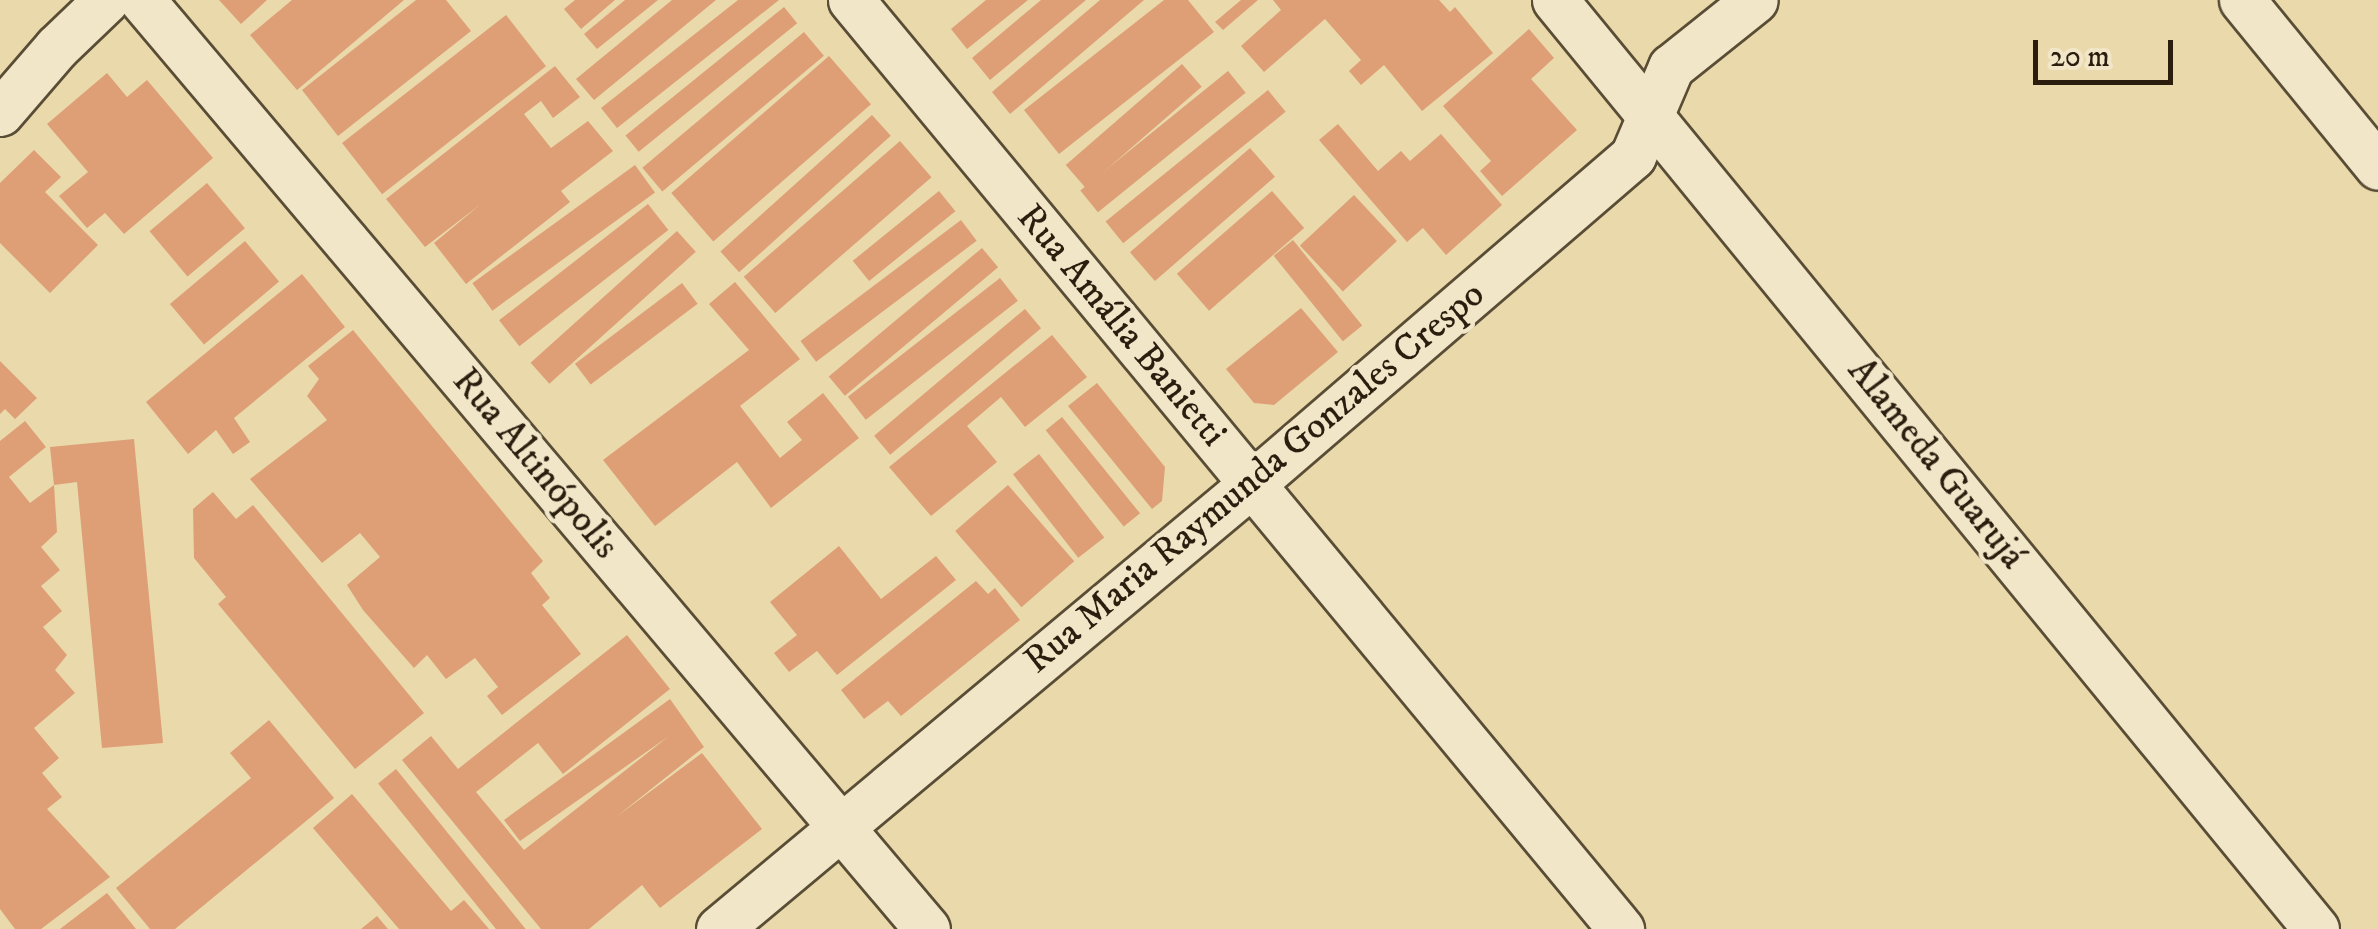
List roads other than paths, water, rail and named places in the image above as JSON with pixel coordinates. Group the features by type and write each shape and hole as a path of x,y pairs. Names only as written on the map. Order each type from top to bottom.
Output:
{"street":[{"path":"0,113 56,47 106,0"},
{"name":"Rua Altinópolis","path":"142,0 927,929"},
{"name":"Rua Amália Banietti","path":"850,0 1621,929"},
{"name":"Alameda Guarujá","path":"1555,0 2316,929"},
{"name":"Rua Maria Raymunda Gonzales Crespo","path":"719,929 1253,483 1633,156 1671,67 1755,0"},
{"path":"2242,0 2378,167"}]}
